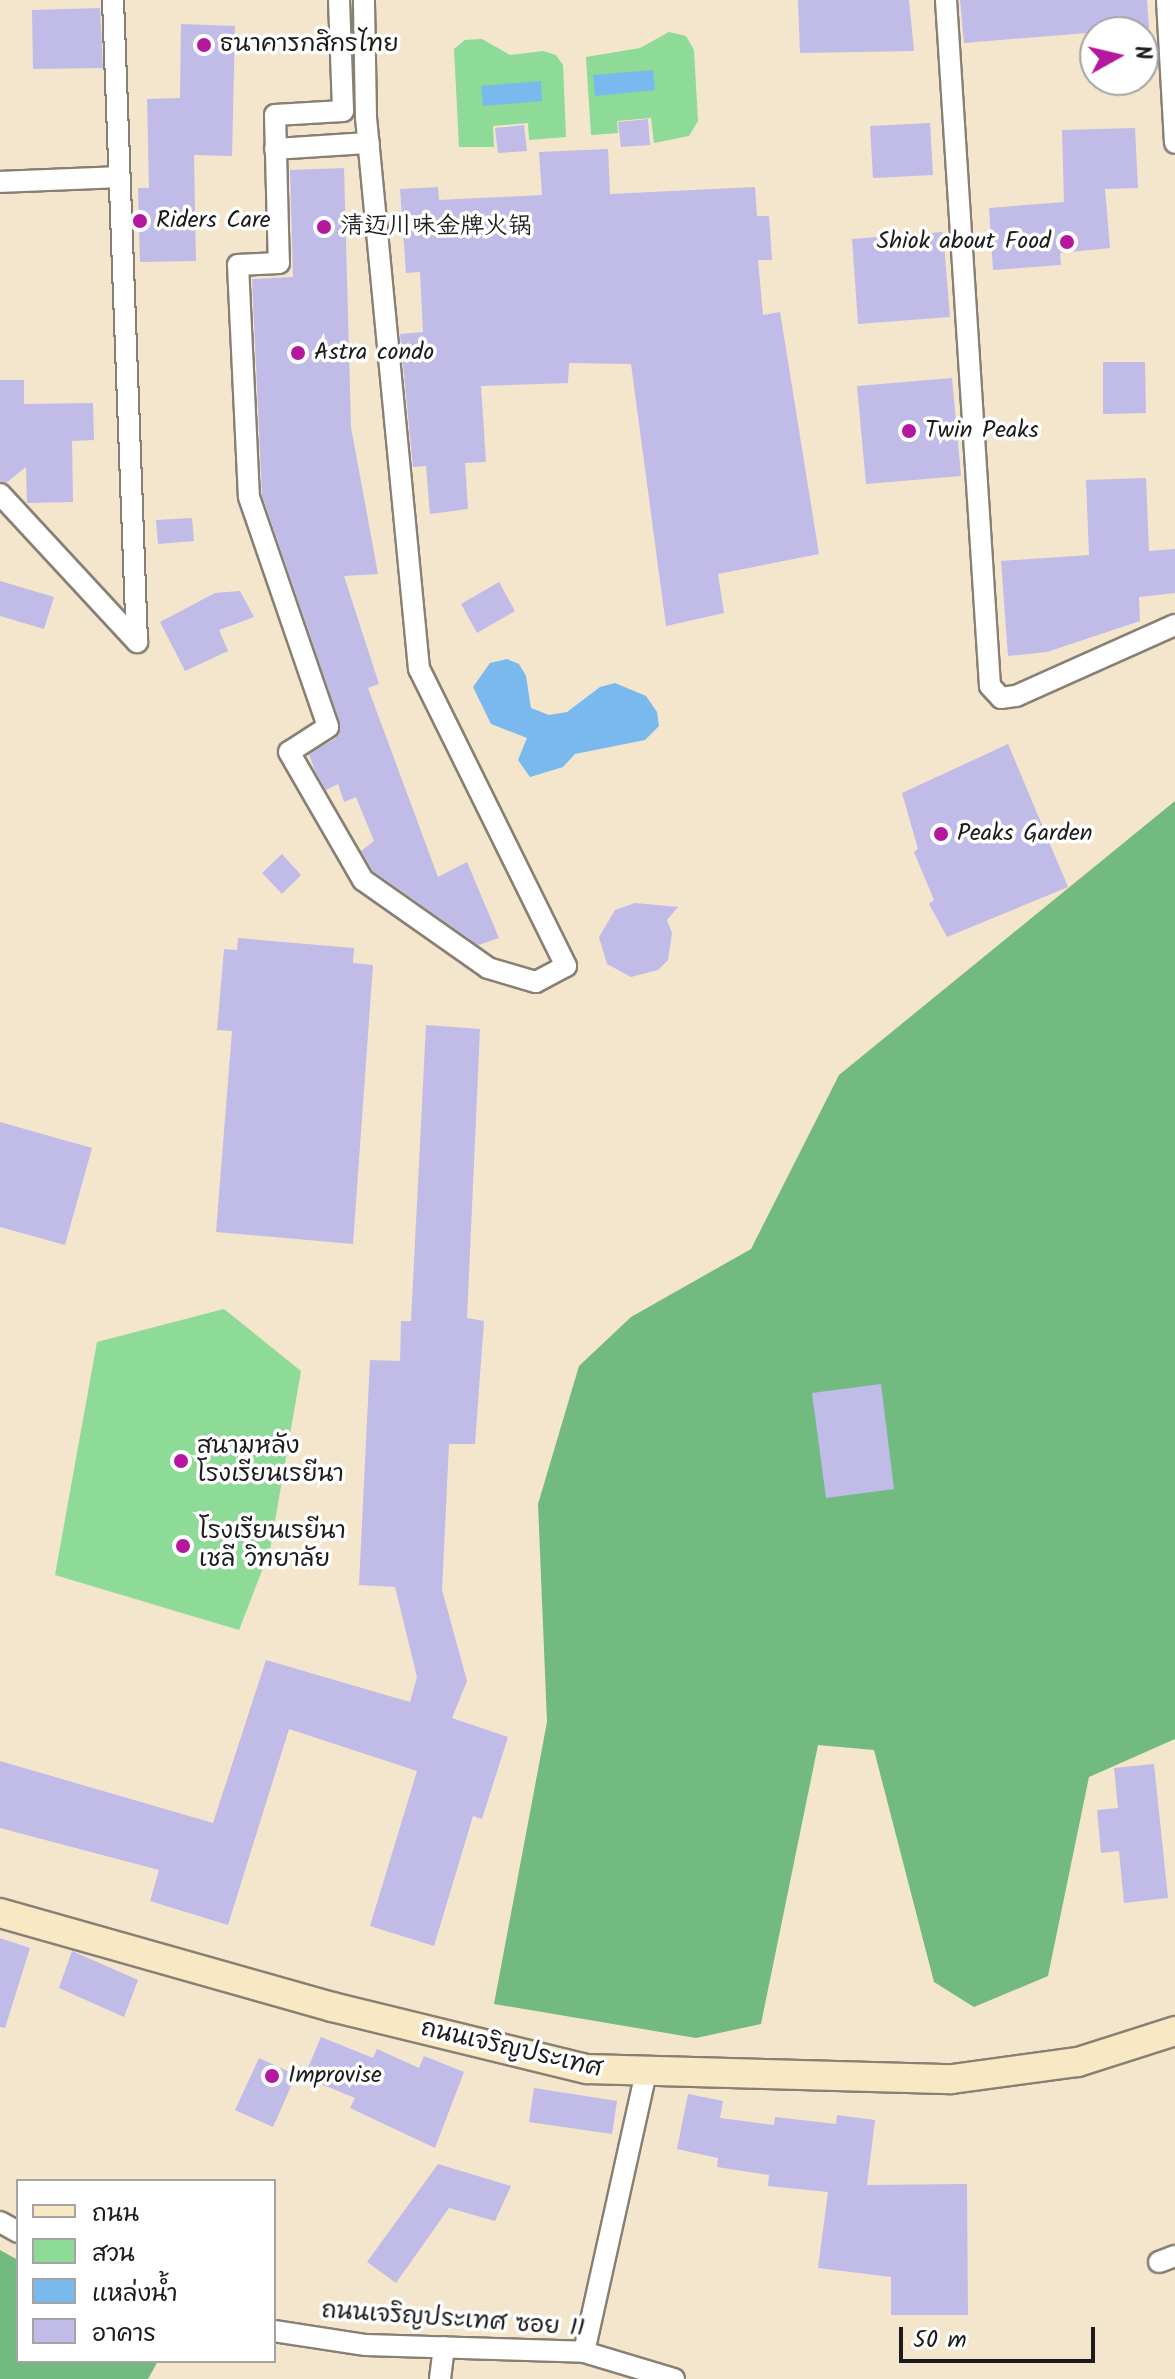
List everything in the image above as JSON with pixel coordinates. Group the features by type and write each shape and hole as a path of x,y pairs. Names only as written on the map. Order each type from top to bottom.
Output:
{"street":[{"path":"0,494 137,642 113,0"},
{"path":"339,0 343,111 275,115 279,263 238,265 249,497 328,727 289,752 363,880 488,968 536,982 566,966 419,669 369,143 364,0"},
{"path":"946,0 990,686 1001,698 1016,696 1175,625"},
{"path":"1167,0 1175,143"},
{"path":"275,149 369,143"},
{"path":"0,182 118,177"},
{"name":"ถนนเจริญประเทศ","path":"0,1913 457,2039 587,2069 952,2079 1078,2062 1175,2031"},
{"path":"584,2352 646,2073"},
{"name":"ถนนเจริญประเทศ ซอย 11","path":"276,2331 366,2345 584,2352 674,2379"},
{"path":"440,2379 444,2347"}],"green space":[{"path":"669,32 686,36 694,50 698,121 689,136 654,143 651,118 617,121 618,133 591,135 586,57 640,48"},
{"path":"482,39 510,55 543,51 556,55 563,65 566,137 529,140 528,123 493,126 494,147 459,147 454,49 465,40"},
{"path":"1175,801 1175,1739 1089,1777 1048,1976 974,2007 934,1982 874,1750 818,1745 761,2024 696,2038 494,2004 547,1722 538,1504 579,1366 631,1317 751,1249 839,1075"},
{"name":"สนามหลัง โรงเรียนเรยีนา","path":"224,1309 301,1371 270,1550 239,1630 55,1575 97,1342"},
{"path":"0,2250 16,2259 16,2363 157,2363 148,2379 0,2379"}],"water":[{"path":"653,70 655,90 595,96 593,75"},
{"path":"541,81 542,101 483,106 481,86"},
{"path":"507,659 519,664 526,676 531,708 549,715 567,712 600,687 615,683 646,696 657,712 659,726 645,740 575,754 563,767 530,777 518,760 527,738 491,724 473,687 490,663"}],"building":[{"path":"798,0 909,0 914,51 800,53"},
{"path":"960,0 1147,0 1148,16 1079,16 1079,34 964,43"},
{"path":"100,8 103,68 33,69 32,10"},
{"path":"181,24 235,26 232,156 194,155 196,261 140,262 138,188 149,188 147,99 180,98"},
{"path":"648,119 650,145 621,147 618,122"},
{"path":"930,123 933,175 873,178 870,126"},
{"path":"524,125 527,151 498,153 495,128"},
{"path":"1135,128 1138,188 1105,189 1110,248 1060,253 1061,265 993,270 989,208 1064,202 1062,130"},
{"path":"608,149 610,194 755,187 757,216 769,216 772,260 758,260 763,315 780,312 819,554 718,574 724,613 666,626 631,364 569,363 568,383 481,386 486,462 465,463 468,509 430,514 426,466 413,467 400,334 423,332 420,272 406,273 400,189 438,187 439,200 542,195 539,152"},
{"name":"Astra condo","path":"344,168 351,427 378,574 344,576 379,684 368,688 438,877 467,862 499,938 478,945 373,871 361,851 374,841 356,797 344,802 338,784 326,790 315,771 309,754 336,738 340,723 262,495 252,279 293,277 290,170"},
{"path":"943,232 950,317 858,324 852,239"},
{"path":"1103,362 1145,362 1146,413 1103,414"},
{"name":"Twin Peaks","path":"952,378 961,476 866,484 857,386"},
{"path":"0,380 24,380 24,404 93,403 94,440 72,441 73,502 27,503 26,467 6,483 0,481"},
{"path":"1146,478 1149,551 1175,549 1175,593 1139,597 1140,621 1047,652 1008,656 1001,561 1089,555 1086,480"},
{"path":"192,518 194,541 158,544 156,520"},
{"path":"0,581 54,597 44,629 0,616"},
{"path":"499,582 515,611 477,633 461,604"},
{"path":"240,591 254,617 219,630 228,651 185,671 160,622 215,593"},
{"name":"Peaks Garden","path":"1008,744 1068,887 947,937 929,904 934,900 914,852 918,849 902,793"},
{"path":"282,854 301,875 282,894 262,873"},
{"path":"635,903 678,907 667,920 672,933 668,960 658,970 631,977 607,964 599,937 615,910"},
{"path":"238,938 354,948 353,963 373,965 353,1244 216,1232 232,1031 217,1030 224,949 237,950"},
{"path":"426,1025 480,1029 467,1318 484,1321 475,1444 449,1444 442,1590 467,1681 452,1718 508,1737 482,1819 473,1816 434,1946 370,1926 417,1771 289,1729 228,1925 150,1901 159,1870 0,1828 0,1761 213,1823 266,1660 410,1702 417,1677 395,1587 359,1585 370,1360 400,1361 401,1321 411,1321"},
{"path":"0,1122 92,1148 65,1245 0,1227"},
{"path":"881,1384 894,1489 826,1498 812,1393"},
{"path":"1154,1764 1168,1898 1124,1903 1119,1851 1101,1853 1097,1810 1118,1808 1114,1768"},
{"path":"0,1938 30,1948 5,2028 0,2027"},
{"path":"72,1951 138,1980 124,2017 59,1988"},
{"path":"321,2037 373,2058 377,2049 419,2068 424,2056 464,2072 435,2148 350,2108 355,2098 304,2077"},
{"path":"259,2058 296,2075 273,2127 235,2110"},
{"path":"534,2088 617,2101 612,2134 529,2122"},
{"path":"688,2094 723,2101 720,2118 774,2125 775,2117 836,2124 837,2115 875,2120 867,2185 967,2184 968,2315 891,2315 891,2277 818,2268 828,2192 768,2186 769,2175 717,2167 718,2158 677,2149"},
{"path":"438,2164 511,2186 495,2221 449,2208 396,2283 367,2262"}],"place":[{"name":"ธนาคารกสิกรไทย","path":"204,45"},
{"name":"Riders Care","path":"140,221"},
{"name":"清迈川味金牌火锅","path":"324,227"},
{"name":"Shiok about Food","path":"1067,242"},
{"name":"Astra condo","path":"298,353"},
{"name":"Twin Peaks","path":"909,431"},
{"name":"Peaks Garden","path":"941,834"},
{"name":"สนามหลัง โรงเรียนเรยีนา","path":"181,1461"},
{"name":"โรงเรียนเรยีนา เชลี วิทยาลัย","path":"183,1546"},
{"name":"Improvise","path":"272,2076"}]}
